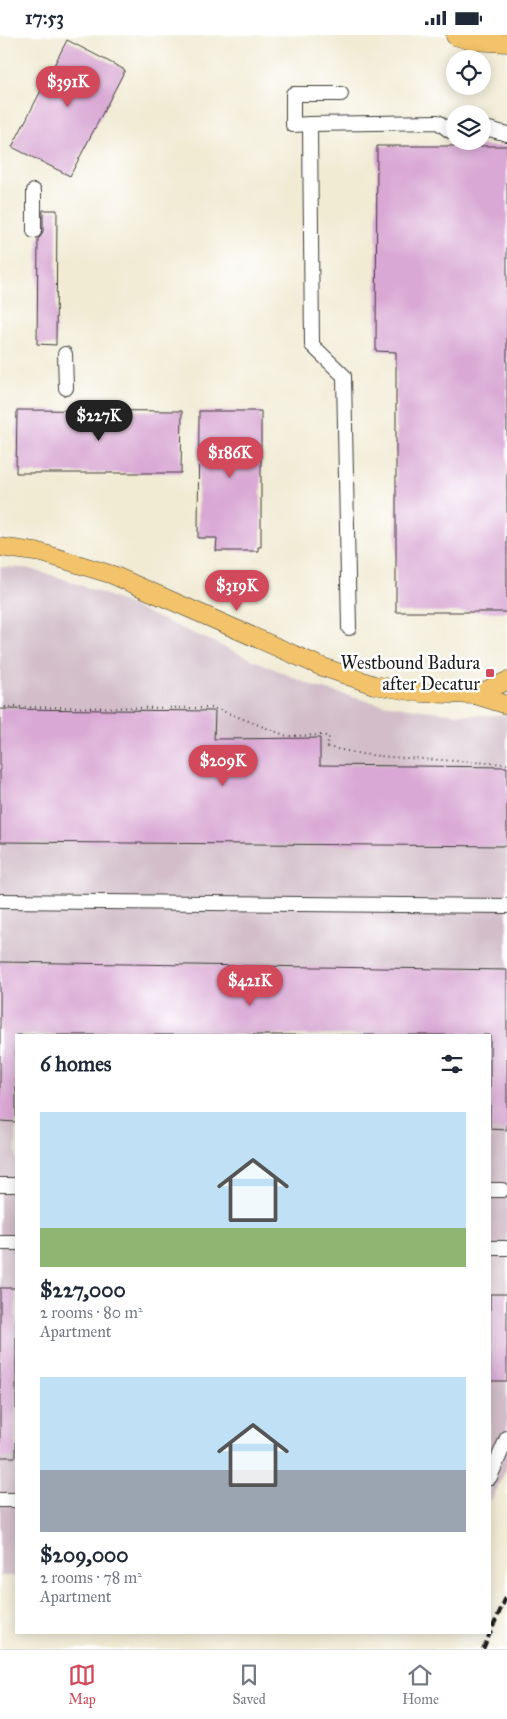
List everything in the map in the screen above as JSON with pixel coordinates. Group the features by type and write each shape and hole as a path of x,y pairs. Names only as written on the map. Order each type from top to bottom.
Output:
{"main road":[{"path":"454,35 472,41 507,43"},
{"path":"0,547 42,553 113,575 320,666 374,685 422,693 475,695 507,705"},
{"path":"475,695 507,681"}],"lane":[{"path":"342,94 293,94 293,125 438,122 446,128"},
{"path":"310,125 312,345 344,376 349,628"},
{"path":"491,130 507,134"},
{"path":"34,191 34,231"},
{"path":"65,354 66,388"},
{"path":"0,901 507,906"},
{"path":"0,1185 15,1185"},
{"path":"0,1243 15,1243"},
{"path":"491,1248 507,1248"},
{"path":"491,1475 507,1438"},
{"path":"0,1500 15,1500"}],"path":[{"path":"0,707 212,708 287,735 322,735 329,737 327,747 361,754 507,764"}],"shaded area":[{"path":"0,567 26,568 61,578 104,594 313,686 371,702 422,710 470,715 507,715 507,1467 491,1501 491,1034 15,1034 15,1576 0,1576"}],"building":[{"path":"67,40 125,70 70,176 12,147"},
{"path":"377,146 446,146 446,150 491,150 491,146 507,146 507,612 396,612 396,352 376,351"},
{"path":"43,210 57,210 56,345 37,344 38,239 43,231"},
{"path":"17,410 182,411 181,473 16,473"},
{"path":"199,411 261,411 261,547 258,547 258,551 216,551 217,538 198,538"},
{"path":"0,709 215,711 214,739 320,738 320,765 507,767 507,846 0,842"},
{"path":"0,962 507,970 507,1130 491,1129 491,1034 15,1034 15,1122 0,1121"},
{"path":"0,1288 15,1288 15,1457 0,1457"},
{"path":"491,1294 507,1294 507,1381 491,1381"}],"railway":[{"path":"491,1631 507,1595"},
{"path":"483,1649 490,1634"}],"place":[{"name":"Westbound Badura after Decatur","path":"490,673"}]}
